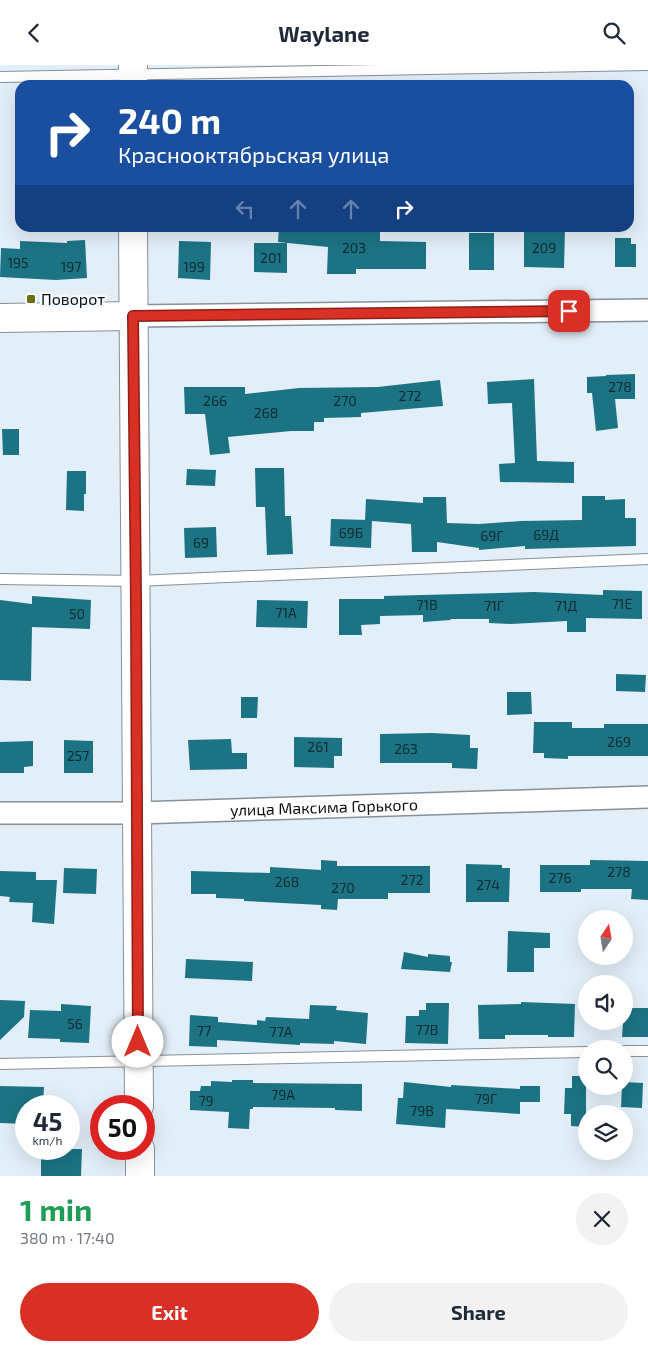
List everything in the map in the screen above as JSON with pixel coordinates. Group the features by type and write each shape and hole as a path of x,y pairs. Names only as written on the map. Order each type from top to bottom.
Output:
{"main road":[{"path":"133,232 139,1095"},
{"path":"0,317 133,316"},
{"path":"140,1160 140,1176"}],"street":[{"path":"133,316 648,310"},
{"name":"улица Максима Горького","path":"0,813 137,813 648,797"}],"lane":[{"path":"0,77 648,65"},
{"path":"0,579 136,581 648,559"},
{"path":"633,1051 648,1051"},
{"path":"0,1064 578,1052"}],"building":[{"path":"279,232 380,232 380,241 426,242 426,269 356,269 356,274 327,274 328,247 278,242"},
{"path":"524,232 565,232 564,268 524,267"},
{"path":"469,233 494,233 494,270 469,270"},
{"path":"615,238 631,238 631,244 636,244 636,267 615,267"},
{"path":"85,240 87,278 56,280 0,277 1,248 20,249 20,241 67,243 67,241"},
{"path":"179,241 211,242 210,280 178,278"},
{"path":"254,243 287,243 287,273 254,272"},
{"path":"635,374 635,399 615,399 618,428 596,431 592,393 587,393 587,377"},
{"path":"534,379 537,461 574,462 574,483 500,482 499,464 515,463 512,403 488,404 487,382"},
{"path":"440,380 443,406 361,413 361,417 324,418 324,422 314,422 314,431 291,431 228,437 230,453 210,455 205,414 185,414 184,387 245,387 245,394 299,388 378,387"},
{"path":"2,429 19,429 19,455 3,455"},
{"path":"255,468 284,468 285,516 291,516 293,554 267,555 265,507 256,507"},
{"path":"187,469 216,470 215,486 186,485"},
{"path":"67,471 86,471 84,511 66,510"},
{"path":"582,496 605,496 605,500 625,499 625,518 636,518 636,546 525,549 525,546 479,550 479,548 437,542 437,552 412,552 411,524 372,521 371,548 330,546 331,519 365,520 366,499 423,503 423,497 446,497 447,523 479,524 582,520"},
{"path":"216,527 217,557 185,558 184,528"},
{"path":"603,590 642,591 642,619 586,618 586,632 567,632 567,621 511,624 489,623 489,619 450,619 423,622 423,615 380,616 380,624 361,625 362,635 339,635 339,599 384,599 384,596 534,592 603,595"},
{"path":"32,596 91,600 90,629 32,627 31,681 0,680 0,600 32,604"},
{"path":"257,600 308,601 307,628 256,627"},
{"path":"616,674 646,675 645,692 616,691"},
{"path":"507,692 531,692 532,714 507,715"},
{"path":"241,697 258,697 257,718 241,718"},
{"path":"534,722 572,722 572,728 604,728 604,724 648,724 648,756 568,756 568,759 544,758 544,753 533,753"},
{"path":"432,733 470,735 470,748 478,748 477,769 452,768 452,763 380,763 380,734"},
{"path":"294,737 342,738 342,756 334,756 334,768 294,767"},
{"path":"231,739 232,753 247,753 247,769 190,770 188,740"},
{"path":"64,740 93,741 93,773 64,773"},
{"path":"33,741 33,766 24,767 24,773 0,773 0,742"},
{"path":"321,860 337,861 337,866 430,866 430,893 388,893 388,899 338,899 337,910 321,909 321,905 244,901 244,899 216,898 216,894 191,894 191,871 270,873 270,867 321,870"},
{"path":"590,860 648,861 648,900 631,899 632,889 581,889 581,892 540,892 540,865 590,865"},
{"path":"466,864 502,865 502,868 510,868 509,902 466,902"},
{"path":"64,868 97,869 96,894 63,893"},
{"path":"0,871 36,872 36,880 57,880 54,924 32,922 33,903 9,902 10,897 0,896"},
{"path":"508,931 550,933 550,948 534,948 534,972 507,972"},
{"path":"404,952 428,957 428,954 450,956 450,962 452,962 450,972 401,969"},
{"path":"186,959 253,962 252,981 185,978"},
{"path":"0,1000 25,1001 24,1017 0,1040"},
{"path":"521,1002 575,1004 574,1037 505,1035 505,1039 479,1039 478,1005 521,1004"},
{"path":"426,1003 449,1003 448,1044 405,1043 406,1016 419,1016 419,1010 426,1010"},
{"path":"61,1004 91,1006 89,1043 60,1042 60,1039 28,1038 30,1010 61,1011"},
{"path":"310,1005 337,1006 336,1010 368,1013 366,1044 334,1041 334,1044 300,1043 300,1045 217,1040 217,1047 189,1046 190,1015 218,1017 218,1022 257,1025 257,1020 265,1021 266,1017 309,1019"},
{"path":"633,1008 648,1008 648,1037 622,1037 622,1030 633,1030"},
{"path":"572,1076 578,1076 578,1095 586,1095 586,1105 578,1105 578,1126 571,1126 571,1114 564,1114 565,1088 572,1088"},
{"path":"232,1080 253,1080 253,1083 362,1084 362,1111 335,1110 335,1108 253,1107 253,1109 250,1109 249,1129 228,1128 229,1112 190,1110 190,1091 200,1091 201,1086 211,1086 211,1081 232,1082"},
{"path":"404,1082 451,1087 451,1085 520,1089 520,1086 540,1086 540,1102 520,1102 520,1114 446,1109 445,1128 396,1124 398,1098 403,1098"},
{"path":"633,1082 643,1083 642,1108 633,1108 633,1105 621,1105 622,1095 633,1095"},
{"path":"0,1086 44,1087 44,1095 15,1095 15,1124 0,1123"},
{"path":"80,1149 82,1149 81,1176 41,1176 41,1160 80,1160"}],"place":[{"name":"Поворот","path":"31,299"}],"route":[{"path":"138,1042 133,316 569,311"}]}
